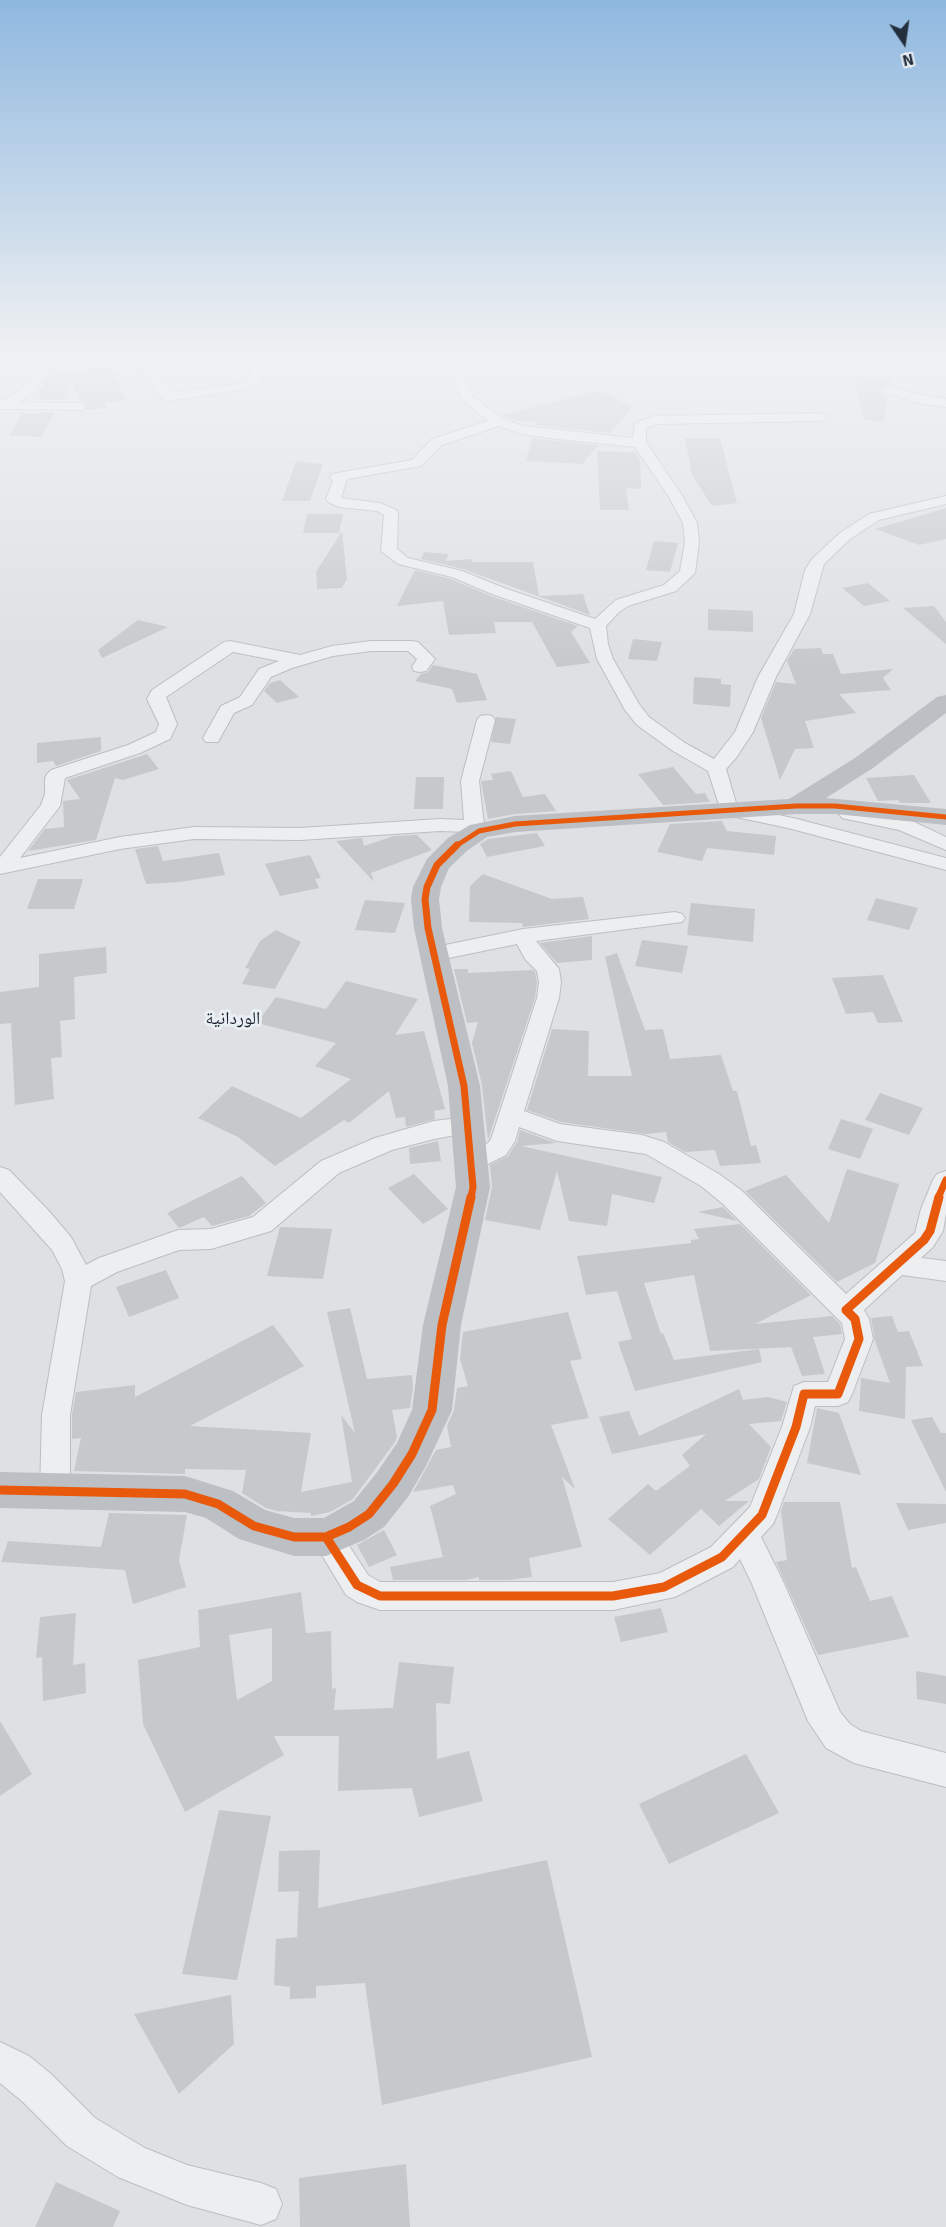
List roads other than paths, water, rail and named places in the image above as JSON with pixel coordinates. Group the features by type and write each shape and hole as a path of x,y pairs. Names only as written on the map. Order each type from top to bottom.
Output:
{"street":[{"path":"419,460 416,463 337,477 340,480 333,499 339,503 380,507 391,513 389,551 403,561 457,574 498,591 598,625"},
{"path":"598,625 622,603 669,588 687,573 692,553 690,523 652,460"},
{"path":"716,768 730,754 744,732 767,676 802,614 817,562 845,536 874,518 910,507 946,500"},
{"path":"598,625 600,644 605,659 637,714 679,747 716,768 729,810"},
{"path":"1,868 50,806 54,794 54,778 58,774 134,749 164,735 168,724 156,699 158,694 230,646 301,660"},
{"path":"212,738 227,710 246,701 265,673 301,660 332,651 371,646 412,646 427,658 420,667"},
{"path":"796,806 864,763 946,702"},
{"path":"477,829 470,781 486,720"},
{"path":"1,868 120,843 194,834 300,834 440,825 477,829 515,824 796,806 835,806 946,817"},
{"path":"796,806 887,820 922,832 946,844"},
{"path":"729,810 946,864"},
{"path":"0,1490 185,1494 218,1504 254,1526 294,1537 326,1537 349,1527 369,1514 393,1484 412,1454 432,1410 442,1324 462,1244 473,1187 464,1086 428,928 425,899 427,887 437,865 477,829"},
{"path":"434,954 523,936 675,918"},
{"path":"472,1163 497,1149 503,1142 549,998 548,969 533,954 523,936"},
{"path":"326,1537 357,1585 380,1596 531,1595 586,1598 637,1593 664,1587 722,1557 744,1536 762,1515 796,1428 804,1394 838,1394 859,1339 855,1319 732,1197 710,1180 655,1148 642,1144 557,1132 510,1115"},
{"path":"78,1281 108,1265 178,1240 211,1239 262,1224 330,1167 384,1144 434,1130 468,1125"},
{"path":"0,1176 39,1216 62,1244 75,1269 78,1281 56,1415 55,1492"},
{"path":"846,1310 917,1249 930,1231 934,1209 946,1180"},
{"path":"899,1265 946,1271"},
{"path":"744,1536 766,1579 820,1710 838,1736 854,1746 946,1770"},
{"path":"0,2061 37,2088 81,2132 132,2163 187,2185 261,2204"}],"district":[{"name":"الوردانية","path":"233,1019"}]}
